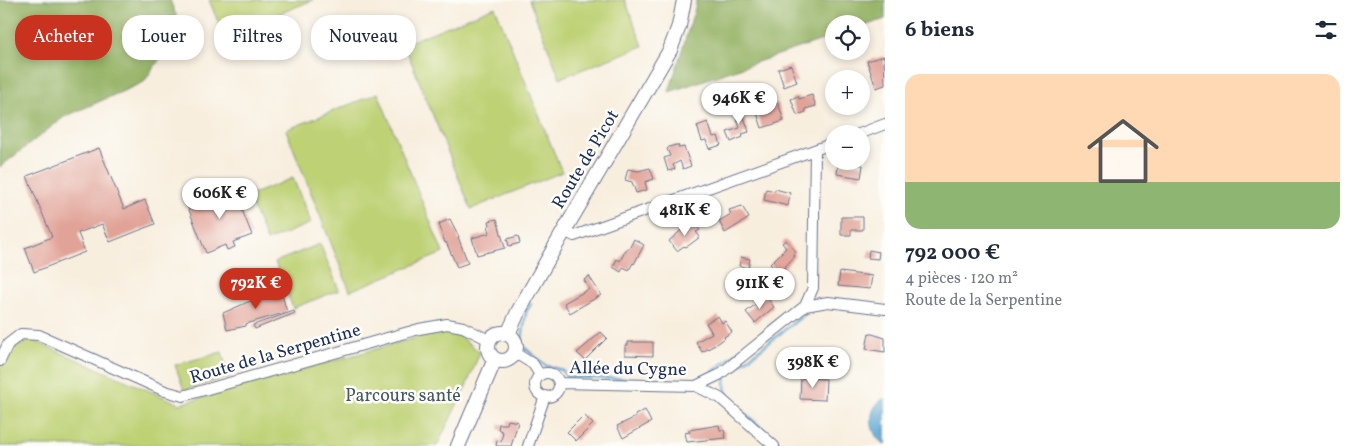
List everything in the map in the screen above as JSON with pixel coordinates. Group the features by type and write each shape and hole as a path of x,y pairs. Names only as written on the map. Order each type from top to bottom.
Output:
{"main road":[{"name":"Route de Picot","path":"508,334 518,312 564,231 670,50 679,26 684,0"},
{"path":"495,334 508,334 512,336 516,344 515,353 508,359 500,361 495,359 489,353 489,340 495,334"},
{"path":"458,446 495,359"}],"street":[{"path":"870,130 885,124"},
{"path":"564,231 574,236 825,146"},
{"path":"696,386 720,375 805,306 813,288 815,150"},
{"path":"813,288 828,302"},
{"path":"805,306 828,302 885,309"},
{"name":"Route de la Serpentine","path":"0,361 8,344 21,334 39,335 166,391 183,396 419,329 447,324 463,327 489,340"},
{"path":"515,353 534,364 540,375"},
{"path":"550,373 556,377 559,383 556,393 545,396 536,388 536,381 540,375 550,373"},
{"path":"720,375 720,398"},
{"name":"Allée du Cygne","path":"559,383 696,386"},
{"path":"696,386 720,398 774,446"},
{"path":"528,446 545,396"}],"green space":[{"path":"0,0 170,0 176,15 122,15 122,60 159,60 144,82 64,117 0,167"},
{"path":"209,0 313,0 276,15 215,15"},
{"path":"529,0 625,0 643,46 560,78"},
{"path":"696,0 885,0 885,19 870,24 870,15 825,15 825,39 669,92"},
{"path":"495,7 562,172 471,209 410,60 416,60 416,39"},
{"path":"378,93 443,253 350,291 286,130"},
{"path":"293,178 311,223 267,241 248,196"},
{"path":"320,244 339,290 293,308 275,262"},
{"name":"Parcours santé","path":"440,331 458,335 480,352 468,382 437,446 0,446 0,368 13,348 32,340 180,404"},
{"path":"222,352 229,377 184,390 175,365"}],"water":[{"path":"885,398 885,445 875,435 871,421 875,407"}],"building":[{"path":"884,56 885,85 876,88 867,61"},
{"path":"791,65 797,82 784,87 778,69"},
{"path":"812,95 816,106 805,109 806,112 797,115 791,99 798,96 799,99"},
{"path":"778,103 784,121 762,128 756,110"},
{"path":"743,105 744,110 742,111 749,132 742,134 743,137 731,142 727,132 740,128 733,108"},
{"path":"708,122 713,137 718,136 721,145 709,149 706,140 702,141 697,126"},
{"path":"676,145 679,148 684,147 691,166 683,169 680,161 673,165 675,169 668,171 664,158 670,156 667,149"},
{"path":"99,148 124,209 145,200 155,224 110,242 102,224 78,233 85,252 34,272 25,248 52,237 27,176"},
{"path":"650,168 654,179 645,182 647,190 636,193 632,182 625,180 628,169 638,171"},
{"path":"837,170 862,170 861,178 837,174"},
{"path":"233,187 252,235 233,242 235,247 227,250 225,245 206,253 187,205"},
{"path":"766,189 790,193 788,206 764,200"},
{"path":"742,206 749,218 725,233 719,221 731,214 729,210"},
{"path":"841,217 863,217 863,230 851,230 851,235 841,235"},
{"path":"450,219 459,237 468,263 457,267 445,243 439,224"},
{"path":"497,219 505,248 477,255 472,238 490,233 489,221"},
{"path":"694,223 700,230 696,232 700,237 677,251 669,241 686,226"},
{"path":"518,236 520,243 509,246 507,239"},
{"path":"634,239 644,245 629,270 623,267 621,272 613,267 617,259 620,261 627,248 629,249"},
{"path":"786,240 796,252 795,256 779,273 770,264 786,248 782,243"},
{"path":"869,250 879,252 878,259 868,258"},
{"path":"741,257 750,259 748,268 739,266"},
{"path":"840,272 872,276 870,289 838,286"},
{"path":"589,276 601,295 570,313 564,303 589,289 584,280"},
{"path":"280,288 287,312 246,324 246,326 227,330 223,313"},
{"path":"766,296 774,307 755,323 746,312"},
{"path":"294,311 295,313 255,329 253,325"},
{"path":"718,316 722,323 725,321 732,332 717,344 702,352 696,342 712,333 706,323"},
{"path":"601,332 607,338 585,360 577,353"},
{"path":"869,333 885,338 885,352 866,349"},
{"path":"628,342 653,342 653,356 625,355 625,345 628,345"},
{"path":"801,378 826,379 825,400 800,399"},
{"path":"645,410 651,422 623,438 617,426 636,417 635,415"},
{"path":"584,415 593,424 576,441 567,432"},
{"path":"508,420 518,422 511,446 496,446 497,440 501,441 503,432 498,429 499,424 507,424"},
{"path":"719,425 720,430 724,430 726,438 687,442 685,433 690,432 689,430"}],"waterway":[{"path":"522,340 526,312 531,304"},
{"path":"525,348 546,366 562,370 567,377 695,381 710,374 795,307"},
{"path":"732,402 726,390 726,376 805,314"},
{"path":"466,446 488,395"},
{"path":"736,406 783,446"}]}
